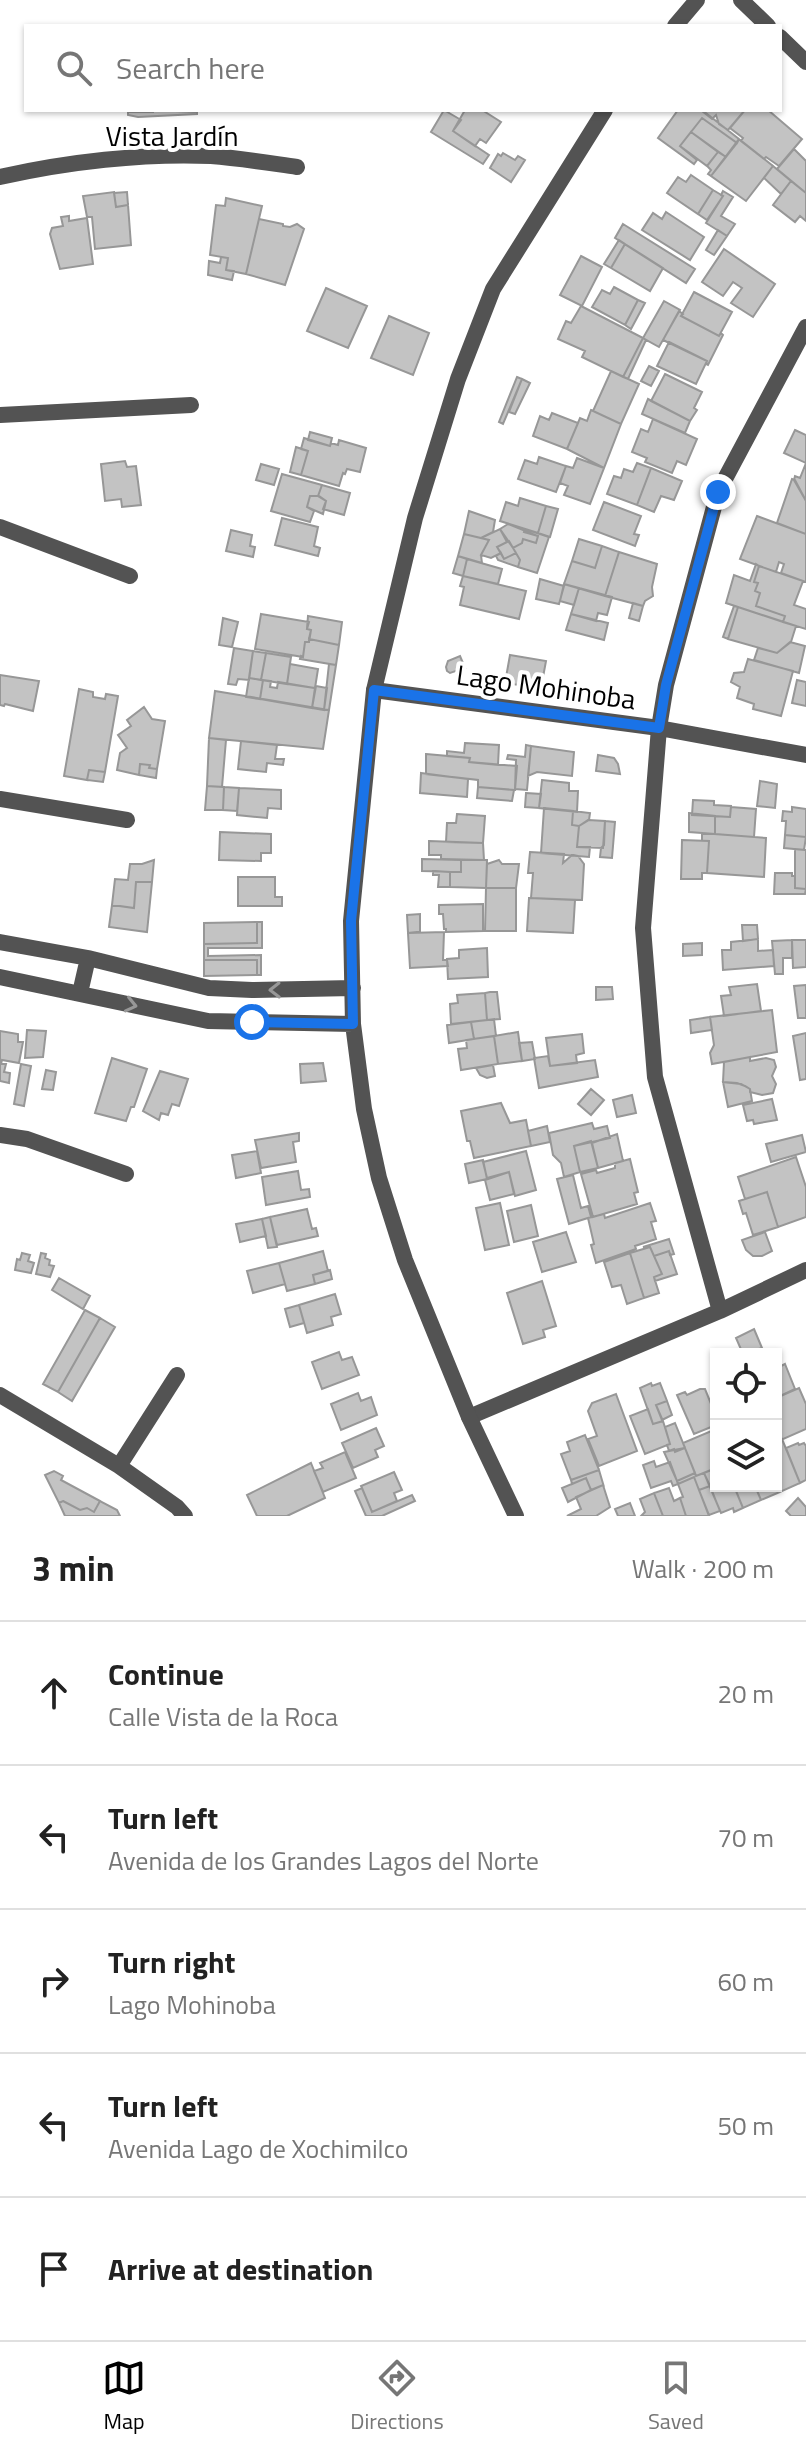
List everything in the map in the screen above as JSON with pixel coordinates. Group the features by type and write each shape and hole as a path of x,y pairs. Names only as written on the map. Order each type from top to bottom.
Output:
{"street":[{"path":"677,24 697,0"},
{"path":"741,0 766,24"},
{"path":"782,39 806,62"},
{"path":"516,1516 469,1417 405,1260 379,1178 364,1109 353,1024 351,921 374,690 415,518 458,379 493,289 604,112"},
{"name":"Vista Jardín","path":"0,177 159,156 211,156 297,167"},
{"path":"720,1311 655,1077 643,928 659,728 666,685 718,492 806,327"},
{"path":"0,415 191,405"},
{"path":"0,527 130,576"},
{"name":"Lago Mohinoba","path":"374,690 659,728 806,755"},
{"path":"0,799 127,820"},
{"path":"0,942 88,958 209,988 353,988"},
{"path":"80,993 88,958"},
{"path":"0,977 208,1021 353,1024"},
{"path":"0,1135 27,1139 126,1174"},
{"path":"469,1417 720,1311 806,1270"},
{"path":"119,1466 177,1375"},
{"path":"0,1395 119,1466 185,1516"}],"building":[{"path":"128,112 197,114 138,117 128,115"},
{"path":"443,112 447,112 461,120 453,131 489,155 483,164 431,132"},
{"path":"464,112 485,112 501,122 486,143 480,139 475,146 453,131"},
{"path":"677,112 705,112 739,139 737,143 702,118 680,146 697,160 694,164 658,138"},
{"path":"703,112 743,112 728,130 719,124 716,115 712,119"},
{"path":"743,112 770,112 802,139 779,166 766,157 764,159 730,128"},
{"path":"702,118 737,143 726,157 691,132"},
{"path":"691,132 718,152 707,166 680,146"},
{"path":"739,139 773,166 746,201 711,176"},
{"path":"794,149 806,161 806,193 777,169"},
{"path":"718,152 726,157 711,176 707,166"},
{"path":"503,153 515,160 518,156 525,160 511,182 490,168 498,154 501,156"},
{"path":"773,166 791,181 781,194 764,178"},
{"path":"691,175 713,190 698,214 667,193 678,177 686,182"},
{"path":"791,181 806,193 806,221 800,216 795,222 773,205"},
{"path":"713,190 723,196 707,220 698,214"},
{"path":"723,191 733,197 721,216 735,224 727,236 706,223"},
{"path":"114,192 116,207 128,205 131,245 95,249 92,217 87,217 83,196"},
{"path":"127,192 128,205 116,207 114,193"},
{"path":"226,198 262,206 246,274 226,270 228,258 210,255 216,205 225,206"},
{"path":"666,212 704,237 690,260 642,230 653,213 662,219"},
{"path":"69,216 69,221 87,218 93,264 60,269 50,234 52,228 63,226 61,217"},
{"path":"259,219 290,227 297,224 304,229 285,285 246,274"},
{"path":"623,224 695,269 686,283 615,238"},
{"path":"718,230 727,236 714,255 706,250"},
{"path":"619,240 625,244 611,268 604,264"},
{"path":"625,244 663,268 650,291 611,268"},
{"path":"724,249 775,284 753,317 731,303 742,288 733,282 723,296 702,282"},
{"path":"581,256 602,267 582,306 560,295"},
{"path":"221,257 228,258 226,270 234,271 232,280 208,275 209,261 220,263"},
{"path":"614,287 638,300 625,325 592,307 602,290 610,294"},
{"path":"326,288 367,306 348,348 307,331"},
{"path":"694,292 732,312 719,336 681,316"},
{"path":"638,300 645,303 631,329 625,325"},
{"path":"664,301 680,310 659,347 643,338"},
{"path":"581,306 643,338 623,377 582,357 585,351 558,339 566,321 571,323"},
{"path":"679,311 683,314 681,316 719,336 721,333 723,335 708,365 707,361 663,340"},
{"path":"389,316 429,333 413,375 371,358"},
{"path":"643,338 646,340 628,379 623,377"},
{"path":"669,342 707,361 696,384 657,366"},
{"path":"649,366 659,371 651,386 641,381"},
{"path":"611,371 639,384 621,424 593,411"},
{"path":"665,374 702,392 690,421 651,401"},
{"path":"517,377 522,379 503,424 499,422"},
{"path":"522,379 530,383 515,414 509,412"},
{"path":"648,399 690,421 685,433 642,414"},
{"path":"591,410 621,424 604,468 567,449 580,418 587,421"},
{"path":"552,413 578,423 567,449 533,436 540,416 549,420"},
{"path":"653,419 697,439 686,465 677,461 672,473 645,462 647,458 632,452 641,429 648,432"},
{"path":"795,430 806,435 806,463 784,453"},
{"path":"310,432 332,438 330,446 308,440"},
{"path":"304,438 330,446 331,443 338,445 339,440 366,448 360,472 347,469 339,486 301,475 308,451 301,449"},
{"path":"296,447 308,451 301,475 290,472"},
{"path":"539,457 566,466 556,492 518,479 525,460 537,464"},
{"path":"577,458 604,468 590,504 564,495 568,486 560,483 566,466 573,468"},
{"path":"125,461 127,467 136,466 141,505 122,507 121,499 105,501 101,464"},
{"path":"637,463 651,468 637,505 607,494 614,476 621,478 624,469 633,472"},
{"path":"806,463 806,501 794,480 795,476 800,478"},
{"path":"261,464 279,469 274,485 256,480"},
{"path":"651,468 682,481 674,500 661,496 654,512 637,505"},
{"path":"282,474 322,485 318,496 310,496 307,507 314,511 310,522 271,511"},
{"path":"792,479 806,501 806,534 777,523"},
{"path":"322,485 350,493 344,515 323,509 326,501 318,496"},
{"path":"310,496 319,496 326,501 323,514 307,507"},
{"path":"520,498 546,506 538,533 500,521 506,502 518,506"},
{"path":"604,502 641,516 634,534 639,535 635,546 593,530"},
{"path":"546,506 558,509 550,537 538,533"},
{"path":"469,511 495,520 493,532 481,538 464,534"},
{"path":"757,516 806,534 806,582 781,573 784,564 779,562 776,572 740,559"},
{"path":"282,518 318,527 314,546 320,548 318,556 275,545"},
{"path":"508,524 538,536 536,543 523,539 513,548 500,529"},
{"path":"500,529 507,542 497,547 501,553 491,558 481,555 489,540 481,538"},
{"path":"525,529 549,537 537,573 518,567 520,560 513,548 523,539 536,543 538,536 524,532"},
{"path":"231,530 252,535 250,546 255,547 253,557 226,551"},
{"path":"464,534 489,540 481,555 482,563 458,556"},
{"path":"579,539 602,546 595,568 572,561"},
{"path":"509,541 516,553 504,559 497,547"},
{"path":"602,546 619,552 605,596 564,584 572,561 595,568"},
{"path":"619,552 657,564 653,596 643,606 605,596"},
{"path":"501,553 504,559 516,553 520,560 518,567 498,560 496,556"},
{"path":"458,556 467,559 463,576 453,573"},
{"path":"467,559 502,569 498,584 463,576"},
{"path":"756,564 759,566 754,582 758,583 755,591 760,593 756,606 785,616 783,622 726,603 734,575 750,581"},
{"path":"759,566 803,581 794,605 806,609 806,629 783,622 785,616 756,606 760,593 755,591 758,583 754,582"},
{"path":"463,576 526,591 519,619 460,605"},
{"path":"540,579 564,586 559,604 536,599"},
{"path":"564,584 579,588 574,605 560,601"},
{"path":"579,588 612,597 607,615 598,613 596,621 571,614"},
{"path":"633,603 643,606 639,621 629,618"},
{"path":"734,606 738,607 728,639 723,637"},
{"path":"738,607 796,626 791,642 777,653 728,639"},
{"path":"261,614 309,622 309,642 305,642 303,657 255,649"},
{"path":"571,614 608,623 604,640 566,630"},
{"path":"308,616 342,622 339,645 309,639"},
{"path":"223,618 238,622 232,647 219,645"},
{"path":"309,639 339,645 336,665 300,659 305,642"},
{"path":"790,642 805,646 799,673 754,660 758,648 777,653"},
{"path":"234,648 253,651 249,680 238,679 236,685 228,684"},
{"path":"253,651 266,653 261,680 249,678"},
{"path":"266,653 291,657 287,684 261,680"},
{"path":"510,655 546,661 541,688 505,683"},
{"path":"460,656 465,668 450,673 447,671 448,661"},
{"path":"748,659 793,671 781,716 753,709 754,704 737,698 740,687 731,682 734,673 744,672"},
{"path":"290,664 318,669 315,688 287,684"},
{"path":"329,664 336,665 329,710 324,710"},
{"path":"0,675 39,681 33,711 0,705"},
{"path":"249,678 263,680 260,699 246,697"},
{"path":"263,680 271,681 270,687 277,688 278,682 315,688 312,708 260,699"},
{"path":"797,680 806,682 806,706 792,703"},
{"path":"316,686 327,688 324,710 312,708"},
{"path":"79,689 93,692 93,697 105,699 106,694 118,696 105,772 89,770 87,780 64,776"},
{"path":"215,691 329,710 323,749 209,738"},
{"path":"144,707 152,719 165,721 157,769 140,764 139,775 117,770 120,753 127,748 118,735 131,726 127,720"},
{"path":"209,738 226,740 222,787 207,786"},
{"path":"241,741 277,745 275,759 284,759 283,765 267,763 266,772 238,769"},
{"path":"465,743 499,745 498,765 447,756 447,751 464,753"},
{"path":"526,745 531,746 527,790 515,789 516,760 507,759 508,755 525,757"},
{"path":"531,746 574,752 572,776 537,772 528,776"},
{"path":"426,754 517,766 515,790 478,787 478,780 426,774"},
{"path":"598,755 614,758 620,774 596,771"},
{"path":"140,764 157,769 156,778 139,775"},
{"path":"89,770 105,772 103,782 87,780"},
{"path":"421,773 468,779 467,797 420,793"},
{"path":"542,780 569,783 569,791 578,791 577,812 539,808"},
{"path":"760,781 777,784 775,808 757,806"},
{"path":"207,786 224,787 223,810 205,810"},
{"path":"224,787 239,788 237,811 223,810"},
{"path":"478,787 514,790 512,801 477,798"},
{"path":"239,788 281,790 281,809 268,808 267,818 237,815"},
{"path":"526,793 541,794 539,808 525,807"},
{"path":"693,800 731,806 730,817 692,815"},
{"path":"731,807 756,809 754,837 715,834 715,816 730,817"},
{"path":"792,807 806,809 806,837 785,835 783,811 792,812"},
{"path":"544,808 573,811 572,825 579,826 577,847 590,847 589,857 541,853"},
{"path":"573,811 590,813 589,820 579,826 572,825"},
{"path":"689,813 715,816 715,834 689,832"},
{"path":"457,814 485,816 483,843 446,842 447,823 456,823"},
{"path":"588,820 605,821 603,848 577,847 579,826"},
{"path":"605,821 615,822 612,858 600,857"},
{"path":"220,832 271,834 271,853 261,853 261,861 219,860"},
{"path":"702,833 766,838 764,877 707,873 709,841 702,841"},
{"path":"785,835 806,837 804,850 784,848"},
{"path":"682,840 709,841 707,873 702,873 702,879 681,879"},
{"path":"429,841 483,843 484,860 441,859 441,855 429,855"},
{"path":"795,849 806,850 806,889 795,888"},
{"path":"530,852 564,854 563,863 572,855 578,856 584,864 582,900 531,898 533,873 528,873"},
{"path":"422,859 461,860 461,872 422,871"},
{"path":"154,860 152,882 136,882 134,908 112,905 115,879 128,880 130,864"},
{"path":"461,860 487,860 486,888 450,887 450,872 461,872"},
{"path":"499,860 502,864 519,864 516,888 486,888 487,864"},
{"path":"433,871 450,872 450,887 438,887 439,875 433,875"},
{"path":"775,873 792,873 795,888 806,889 805,894 774,894"},
{"path":"238,877 275,877 275,897 282,897 282,906 238,906"},
{"path":"136,882 152,882 147,932 109,927 112,905 134,908"},
{"path":"486,888 516,888 516,931 485,931"},
{"path":"529,898 575,900 573,933 527,931"},
{"path":"483,904 483,931 446,932 439,905"},
{"path":"420,914 420,932 408,933 407,915"},
{"path":"257,922 257,943 204,944 204,923"},
{"path":"257,922 262,922 262,948 208,948 208,956 261,955 261,975 257,975 257,960 204,960 204,944 257,943"},
{"path":"742,925 757,925 758,939 743,941"},
{"path":"444,932 443,960 447,960 448,966 410,968 408,933"},
{"path":"758,939 758,951 773,950 774,966 723,970 722,950 731,950 731,942"},
{"path":"792,940 792,958 783,958 783,974 775,974 772,941"},
{"path":"792,940 806,940 806,967 793,968"},
{"path":"702,943 702,955 683,956 683,944"},
{"path":"487,948 488,977 448,979 447,959 459,958 459,950"},
{"path":"204,960 257,960 257,975 204,976"},
{"path":"757,984 761,1011 724,1016 721,996 731,995 729,987"},
{"path":"806,985 806,1018 798,1018 794,986"},
{"path":"596,987 612,987 613,999 596,1000"},
{"path":"497,992 500,1019 487,1020 485,993"},
{"path":"485,993 487,1020 451,1024 450,1004 458,1003 457,995"},
{"path":"772,1010 777,1052 712,1064 710,1053 714,1045 710,1017"},
{"path":"710,1017 712,1030 691,1033 690,1020"},
{"path":"494,1019 496,1036 474,1039 471,1022"},
{"path":"471,1022 474,1039 449,1043 447,1025"},
{"path":"27,1030 46,1031 43,1057 25,1058"},
{"path":"0,1031 18,1034 18,1042 23,1042 19,1063 2,1060 1,1064 6,1064 4,1072 10,1073 9,1083 0,1081"},
{"path":"518,1032 522,1061 498,1064 494,1036"},
{"path":"806,1033 806,1079 800,1080 793,1036"},
{"path":"582,1034 584,1053 576,1055 577,1063 550,1066 546,1038"},
{"path":"494,1036 498,1064 461,1070 458,1049 467,1048 466,1040"},
{"path":"532,1042 535,1059 522,1061 519,1043"},
{"path":"548,1056 550,1066 595,1060 598,1077 539,1088 534,1058"},
{"path":"750,1057 750,1061 774,1060 776,1067 772,1076 776,1084 773,1093 762,1095 750,1092 741,1084 723,1082 724,1062"},
{"path":"112,1058 147,1069 126,1121 95,1113"},
{"path":"323,1063 326,1081 301,1083 300,1064"},
{"path":"21,1064 31,1066 24,1106 14,1104"},
{"path":"493,1065 495,1076 487,1078 480,1075 476,1068"},
{"path":"46,1070 56,1072 53,1090 42,1089"},
{"path":"160,1071 188,1079 179,1106 172,1104 168,1115 161,1113 159,1120 143,1111"},
{"path":"723,1082 737,1083 750,1089 752,1101 728,1107"},
{"path":"591,1089 604,1100 591,1115 578,1104"},
{"path":"632,1095 636,1113 617,1117 613,1100"},
{"path":"772,1099 777,1120 754,1124 753,1120 747,1121 743,1105"},
{"path":"501,1103 510,1123 526,1120 531,1146 474,1158 461,1111"},
{"path":"592,1123 594,1129 607,1126 610,1138 574,1146 580,1172 564,1177 561,1163 553,1155 549,1133"},
{"path":"547,1126 550,1142 531,1146 528,1131"},
{"path":"299,1133 299,1141 293,1142 296,1162 261,1168 255,1140"},
{"path":"617,1134 623,1161 598,1168 592,1143"},
{"path":"802,1135 806,1152 771,1162 766,1144"},
{"path":"591,1141 598,1168 580,1172 574,1146"},
{"path":"257,1151 261,1173 236,1178 232,1155"},
{"path":"526,1151 536,1190 515,1196 509,1172 487,1178 483,1162"},
{"path":"796,1157 806,1187 806,1217 778,1227 767,1192 745,1199 738,1177"},
{"path":"630,1159 638,1192 634,1193 637,1204 593,1217 581,1174 615,1168 615,1163"},
{"path":"483,1160 487,1179 469,1183 465,1164"},
{"path":"298,1171 301,1190 309,1189 310,1197 266,1205 262,1177"},
{"path":"509,1172 514,1194 490,1200 485,1180"},
{"path":"573,1175 581,1208 588,1206 591,1217 569,1224 557,1179"},
{"path":"767,1192 778,1227 753,1235 739,1201"},
{"path":"500,1203 509,1245 485,1250 476,1208"},
{"path":"650,1203 656,1221 651,1222 656,1239 596,1263 588,1218 604,1214 605,1218"},
{"path":"531,1205 538,1236 514,1242 507,1211"},
{"path":"307,1209 312,1229 316,1228 318,1236 277,1245 270,1217"},
{"path":"270,1217 277,1247 268,1248 262,1219"},
{"path":"262,1219 266,1236 240,1242 236,1224"},
{"path":"566,1232 576,1262 542,1272 533,1242"},
{"path":"765,1232 772,1251 753,1256 742,1240"},
{"path":"669,1239 674,1254 670,1255 669,1251 654,1256 650,1247 643,1247"},
{"path":"650,1247 662,1274 654,1277 659,1293 644,1298 630,1253"},
{"path":"323,1251 328,1271 313,1275 315,1284 287,1291 279,1263"},
{"path":"669,1251 677,1274 655,1281 654,1277 662,1274 654,1256"},
{"path":"22,1253 30,1255 28,1261 34,1263 31,1273 15,1270"},
{"path":"41,1253 50,1260 49,1265 54,1266 50,1277 36,1274"},
{"path":"630,1253 644,1298 627,1304 621,1285 612,1287 604,1262"},
{"path":"279,1263 285,1284 253,1293 247,1271"},
{"path":"330,1270 332,1279 315,1284 313,1275"},
{"path":"59,1278 90,1296 83,1309 52,1290"},
{"path":"542,1281 556,1326 543,1330 545,1337 523,1344 507,1293"},
{"path":"335,1294 341,1314 331,1317 333,1325 307,1333 299,1305"},
{"path":"299,1305 304,1323 290,1327 285,1309"},
{"path":"85,1310 100,1318 58,1392 43,1384"},
{"path":"100,1318 115,1327 72,1401 58,1392"},
{"path":"754,1329 762,1348 740,1348 736,1338"},
{"path":"339,1352 342,1360 352,1357 359,1375 322,1389 312,1362"},
{"path":"785,1364 795,1389 782,1395 782,1366"},
{"path":"651,1383 652,1386 660,1383 667,1401 656,1405 663,1421 653,1424 640,1388"},
{"path":"799,1388 806,1404 806,1429 782,1440 782,1420 782,1395"},
{"path":"705,1389 710,1401 710,1427 694,1434 677,1395 685,1392 687,1395"},
{"path":"358,1393 361,1401 371,1397 377,1415 341,1430 331,1404"},
{"path":"616,1394 637,1451 599,1466 588,1439 597,1436 588,1411 592,1403"},
{"path":"667,1401 672,1415 662,1420 656,1405"},
{"path":"648,1409 653,1424 663,1421 670,1444 645,1454 630,1416"},
{"path":"675,1423 685,1448 675,1452 674,1449 669,1451 665,1427"},
{"path":"376,1428 384,1446 375,1450 378,1457 353,1468 342,1443"},
{"path":"710,1432 710,1470 696,1476 683,1443"},
{"path":"585,1435 599,1470 571,1480 561,1454 570,1451 567,1442"},
{"path":"782,1439 800,1483 782,1491"},
{"path":"798,1443 806,1446 806,1480 800,1483 786,1448"},
{"path":"685,1448 695,1473 677,1481 664,1452"},
{"path":"345,1452 356,1478 323,1492 314,1471 323,1468 320,1463"},
{"path":"654,1461 656,1467 670,1462 678,1484 673,1486 671,1481 651,1488 643,1465"},
{"path":"311,1463 325,1498 287,1516 257,1516 247,1495"},
{"path":"599,1470 604,1487 591,1490 586,1478 572,1484 571,1480"},
{"path":"710,1470 710,1487 704,1473"},
{"path":"54,1471 63,1476 61,1480 100,1501 94,1512 87,1508 80,1510 63,1501 59,1503 45,1475"},
{"path":"394,1472 402,1490 394,1493 397,1501 372,1512 361,1486"},
{"path":"695,1473 696,1476 704,1473 710,1486 699,1490 694,1477 678,1484 677,1481"},
{"path":"694,1477 709,1516 686,1516 678,1484"},
{"path":"586,1478 591,1490 568,1502 562,1488"},
{"path":"603,1485 610,1507 596,1516 567,1516 581,1509 576,1497"},
{"path":"710,1486 720,1511 709,1515 699,1490"},
{"path":"362,1488 372,1512 412,1495 415,1501 382,1516 366,1516 355,1491"},
{"path":"669,1488 674,1501 680,1498 686,1516 663,1516 654,1493"},
{"path":"712,1492 736,1492 743,1508 721,1513"},
{"path":"736,1492 758,1492 761,1500 743,1508"},
{"path":"758,1492 780,1492 761,1500"},
{"path":"654,1493 663,1516 641,1516 645,1512 640,1499"},
{"path":"798,1498 806,1507 806,1516 791,1516 786,1511"},
{"path":"63,1501 80,1510 87,1508 94,1512 100,1501 117,1510 120,1516 65,1516 59,1503"},
{"path":"630,1503 635,1516 618,1516 615,1509"}],"route":[{"path":"252,1022 353,1024 351,921 374,690 659,728 666,685 718,492"}]}
